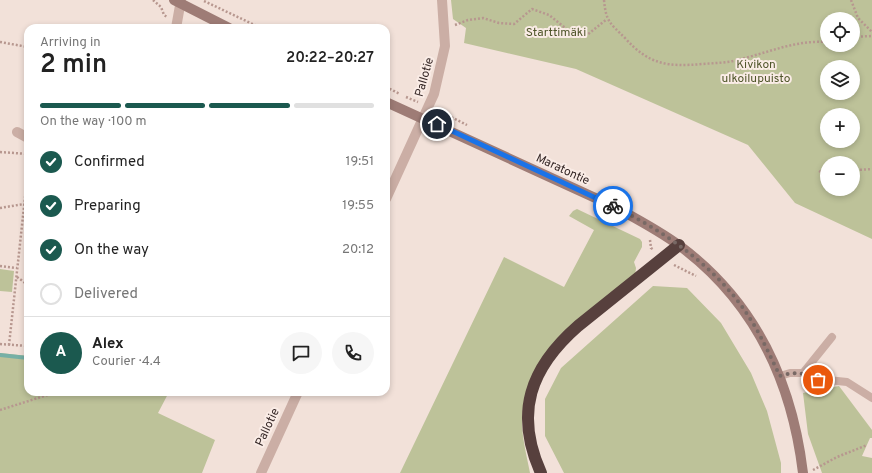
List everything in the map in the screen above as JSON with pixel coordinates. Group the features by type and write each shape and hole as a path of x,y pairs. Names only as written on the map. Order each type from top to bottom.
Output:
{"highway":[{"path":"541,473 531,448 528,417 529,400 545,361 565,337 679,245"}],"main road":[{"path":"179,1 222,24"},
{"name":"Maratontie","path":"390,104 615,207 647,224 679,245 721,283 749,316 765,345 780,376 791,408 799,444 803,473"}],"street":[{"name":"Pallotie","path":"390,190 424,118 434,94 441,70 446,46 442,0"},
{"path":"176,24 179,1"},
{"path":"17,132 24,136"},
{"name":"Pallotie","path":"261,473 296,396"}],"lane":[{"path":"803,372 832,337"},
{"path":"780,376 790,372 803,372 818,380 847,382 872,398"}],"path":[{"path":"153,0 161,7 164,15"},
{"path":"203,0 253,24"},
{"path":"604,0 606,19 628,42 641,53 654,61 677,66 727,63 782,46 813,41 820,42"},
{"path":"851,0 858,18 872,32"},
{"path":"445,29 468,20 483,18 499,23 514,24 532,9 549,15 569,31 587,35 606,19"},
{"path":"860,37 872,36"},
{"path":"0,42 24,46"},
{"path":"390,89 420,102"},
{"path":"0,152 24,154"},
{"path":"860,170 872,169"},
{"path":"0,208 24,204 9,344"},
{"path":"0,266 17,268"},
{"path":"680,270 702,280"},
{"path":"16,277 24,282"},
{"path":"0,344 24,346"},
{"path":"0,410 44,396"},
{"path":"813,470 837,457 868,445"}],"green space":[{"name":"Kivikon ulkoilupuisto","path":"451,0 872,0 872,239 795,203 748,145 576,69 464,43 466,28 453,19"},
{"path":"577,209 640,239 642,242 642,247 634,262 636,268 635,276 577,320 545,355 533,375 525,397 522,422 530,473 400,473 504,257 564,287 594,230 569,216"},
{"path":"0,269 14,271 12,292 0,291"},
{"path":"653,286 687,288 721,323 751,373 767,411 781,463 781,473 564,473 545,436 545,399 561,368"},
{"path":"0,353 24,356 24,396 167,396 158,413 215,440 202,473 0,473"},
{"path":"839,386 872,430 872,438 870,438 862,456 872,458 872,473 822,473 808,434 803,393"}],"waterway":[{"path":"0,355 24,358"}],"way so far":[{"path":"613,206 647,224 679,245 701,263 721,283 749,316 780,376 790,372 803,372 818,380"}],"route":[{"path":"437,124 613,206"}],"park label":[{"name":"Starttimäki","path":"556,32"}]}
